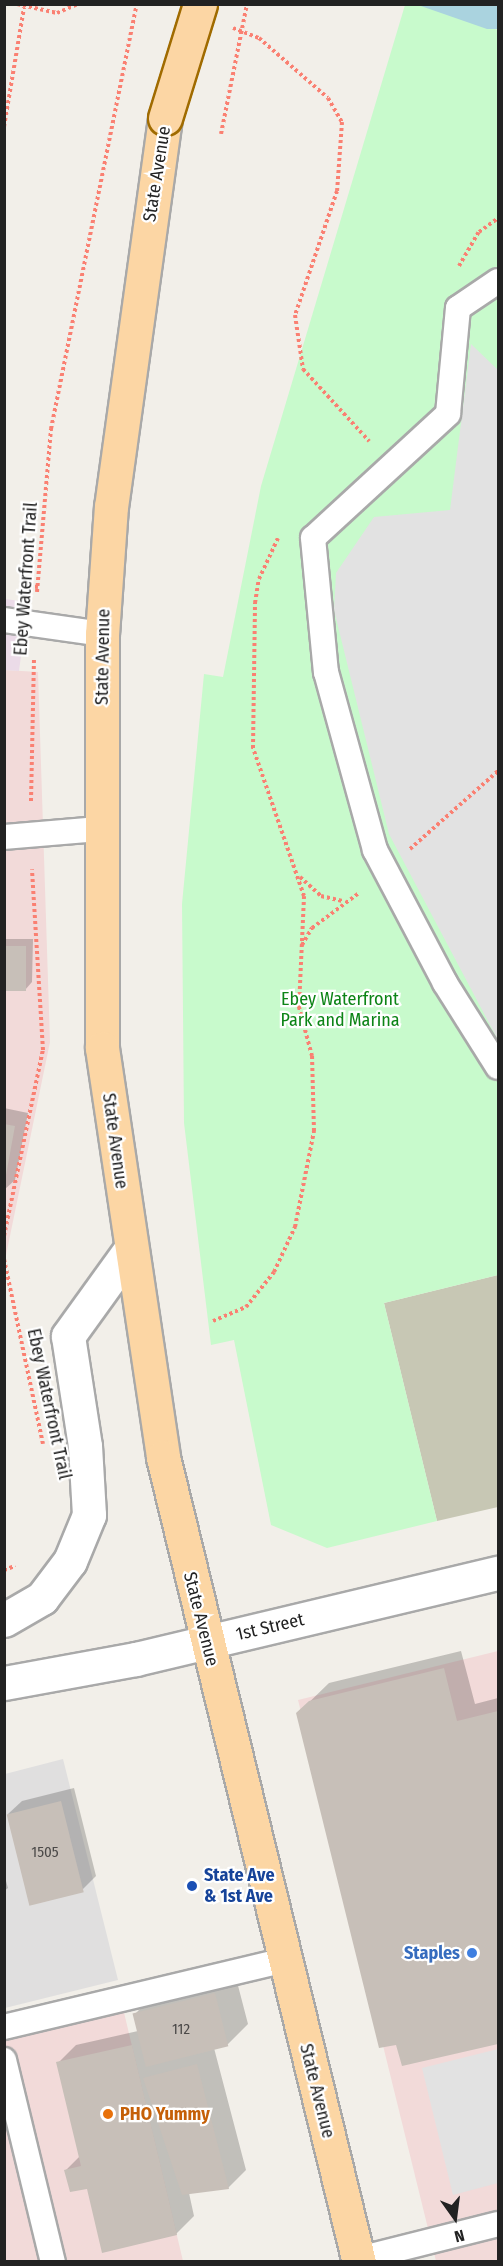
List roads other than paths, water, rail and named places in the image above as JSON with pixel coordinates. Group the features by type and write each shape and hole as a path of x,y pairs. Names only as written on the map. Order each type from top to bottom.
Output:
{"main road":[{"name":"State Avenue","path":"200,4 165,118 111,506 102,634 99,829 102,1048 130,1250 163,1457 359,2260"}],"street":[{"path":"4,1620 42,1598 70,1562 89,1515 85,1446 68,1336 130,1250"},
{"name":"1st Street","path":"4,1683 207,1641 498,1573"}],"lane":[{"path":"498,281 458,308 448,414 313,538 326,672 375,850 439,973 498,1067"},
{"path":"4,620 102,634"},
{"path":"4,837 99,829"},
{"path":"4,2027 285,1960"},
{"path":"4,2060 53,2262"},
{"path":"359,2260 498,2224"}],"water":[{"path":"418,5 498,5 498,29 487,29"}],"place":[{"name":"State Ave & 1st Ave","path":"192,1886"},
{"name":"Staples","path":"472,1953"},
{"name":"PHO Yummy","path":"108,2114"}],"park label":[{"name":"Ebey Waterfront Park and Marina","path":"340,1010"}]}
